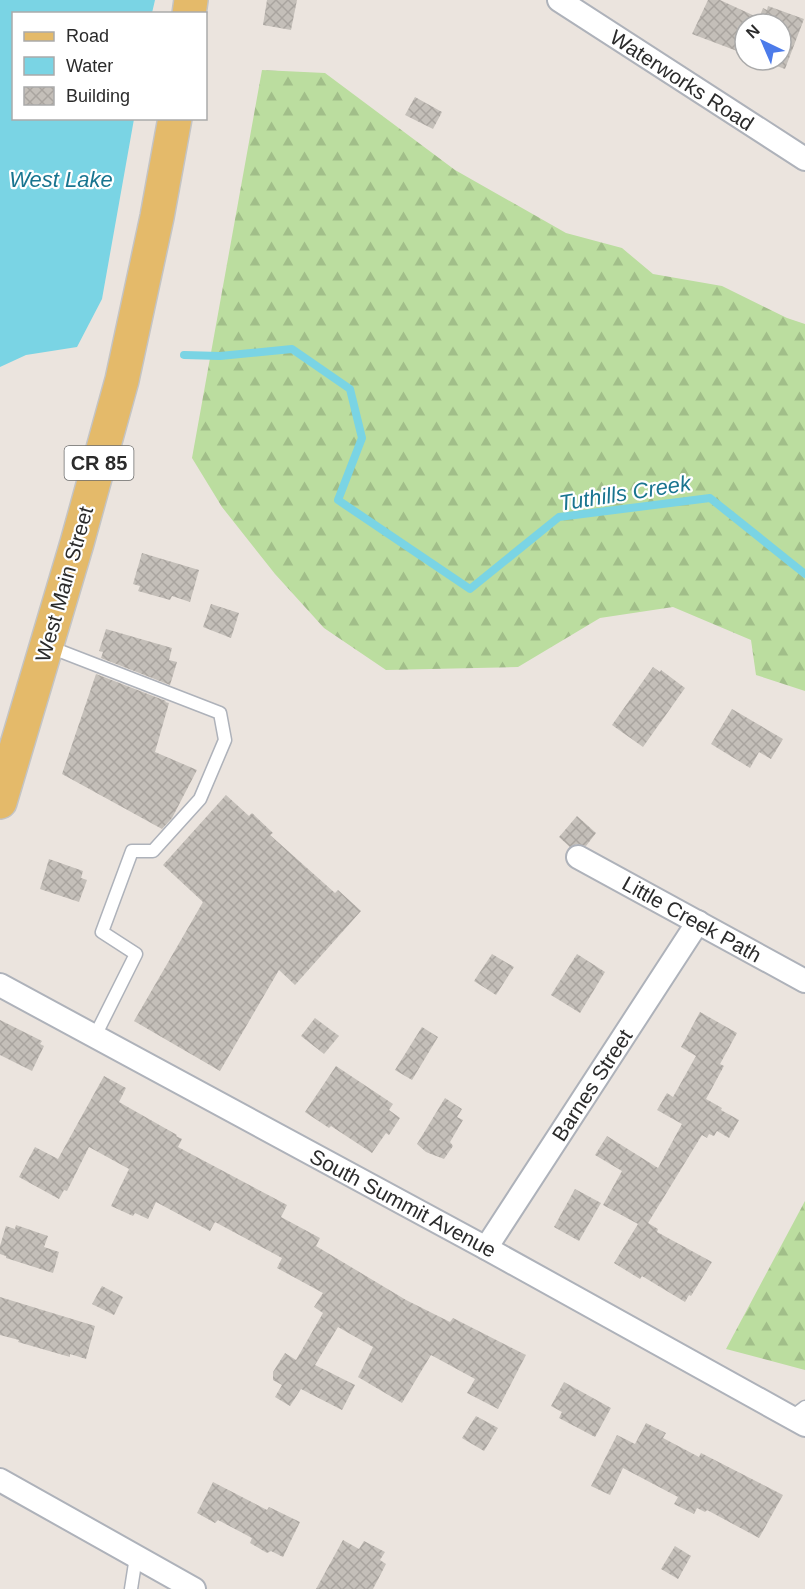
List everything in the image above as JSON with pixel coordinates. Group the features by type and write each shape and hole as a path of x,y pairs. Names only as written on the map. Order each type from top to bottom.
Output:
{"main road":[{"name":"West Main Street","path":"0,802 8,749 46,645 122,380 157,217 175,120"}],"street":[{"name":"Waterworks Road","path":"559,0 805,159"},
{"name":"Little Creek Path","path":"578,857 805,981"},
{"name":"Barnes Street","path":"486,1248 699,922"},
{"name":"South Summit Avenue","path":"0,985 801,1416"},
{"path":"0,1480 194,1589"}],"lane":[{"path":"46,645 219,713 225,740 200,799 153,851 132,851 102,932 136,954 95,1036"},
{"path":"131,1589 136,1557"}],"green space":[{"path":"262,70 325,73 455,170 566,233 622,248 653,274 722,286 787,318 805,324 805,691 756,675 751,640 673,607 600,618 518,667 386,670 324,628 275,574 222,507 192,458"},
{"path":"805,1201 805,1370 726,1349"}],"water":[{"name":"West Lake","path":"0,0 155,0 152,12 12,12 12,120 134,120 102,299 77,347 26,355 0,367"}],"building":[{"path":"267,0 297,0 291,30 263,25"},
{"path":"708,0 720,0 746,12 733,12 733,49 692,34"},
{"path":"768,6 785,12 761,12 763,8 767,10"},
{"path":"793,15 804,19 793,48"},
{"path":"415,97 442,112 433,129 405,115"},
{"path":"142,553 199,570 190,602 172,596 170,600 138,591 140,586 133,584"},
{"path":"211,604 239,613 231,638 203,627"},
{"path":"106,629 172,648 169,660 177,662 170,685 101,658 103,652 99,651"},
{"path":"653,667 660,672 661,670 685,688 643,747 612,725"},
{"path":"96,674 169,703 155,752 197,770 172,818 162,829 62,774"},
{"path":"732,709 783,739 771,759 759,752 750,768 711,744"},
{"path":"226,795 249,816 252,813 273,833 270,835 335,893 338,890 361,911 295,985 279,970 220,1071 134,1021 203,902 163,865"},
{"path":"577,816 596,833 586,846 577,844 570,847 559,837"},
{"path":"49,859 83,871 81,878 87,880 79,902 40,889"},
{"path":"492,954 514,967 496,995 474,981"},
{"path":"577,954 605,972 580,1013 551,995"},
{"path":"700,1012 737,1033 720,1064 724,1066 706,1099 739,1120 729,1138 717,1131 714,1136 709,1134 707,1138 702,1135 648,1223 658,1229 657,1232 712,1262 685,1302 642,1276 640,1279 614,1263 638,1224 603,1205 622,1171 595,1155 607,1136 658,1168 682,1124 657,1110 667,1093 673,1097 696,1056 681,1047"},
{"path":"315,1018 339,1036 324,1054 301,1036"},
{"path":"0,1020 42,1041 40,1044 44,1046 32,1071 0,1055"},
{"path":"422,1027 438,1037 412,1080 395,1070"},
{"path":"336,1066 393,1104 389,1110 400,1118 389,1135 386,1133 372,1153 305,1112"},
{"path":"104,1076 126,1088 119,1102 182,1139 178,1147 287,1205 281,1217 320,1238 316,1246 406,1300 450,1322 453,1318 526,1355 498,1409 467,1393 475,1379 431,1355 402,1403 358,1377 373,1347 338,1327 315,1365 355,1385 342,1410 301,1389 290,1406 275,1397 282,1385 273,1380 273,1372 285,1353 296,1360 323,1313 314,1307 323,1293 277,1268 282,1258 215,1222 210,1231 156,1202 148,1219 135,1213 133,1216 111,1206 129,1169 89,1147 67,1191 64,1190 59,1199 19,1177 35,1147 58,1159"},
{"path":"445,1098 462,1109 457,1117 463,1120 450,1142 453,1146 444,1159 426,1152 417,1144"},
{"path":"575,1189 601,1203 579,1241 554,1227"},
{"path":"16,1225 48,1236 44,1247 59,1252 53,1273 0,1254 6,1226 15,1229"},
{"path":"102,1286 123,1297 114,1315 92,1304"},
{"path":"0,1297 95,1326 86,1359 70,1354 70,1357 0,1335"},
{"path":"564,1382 611,1408 595,1437 559,1418 562,1412 551,1406"},
{"path":"476,1416 498,1428 484,1451 462,1438"},
{"path":"646,1423 666,1433 663,1438 699,1457 701,1453 783,1495 759,1538 707,1510 705,1512 697,1508 694,1514 674,1504 678,1497 623,1468 610,1495 591,1486 617,1435 635,1444"},
{"path":"213,1482 267,1510 269,1507 300,1522 283,1557 271,1551 267,1553 250,1543 252,1538 218,1520 215,1523 197,1513"},
{"path":"343,1540 359,1549 364,1541 385,1552 380,1560 386,1564 373,1589 316,1589"},
{"path":"675,1546 691,1556 678,1579 661,1569"}],"waterway":[{"name":"Tuthills Creek","path":"184,355 220,356 292,349 350,389 362,438 338,500 470,589 559,517 710,498 805,574"}]}
